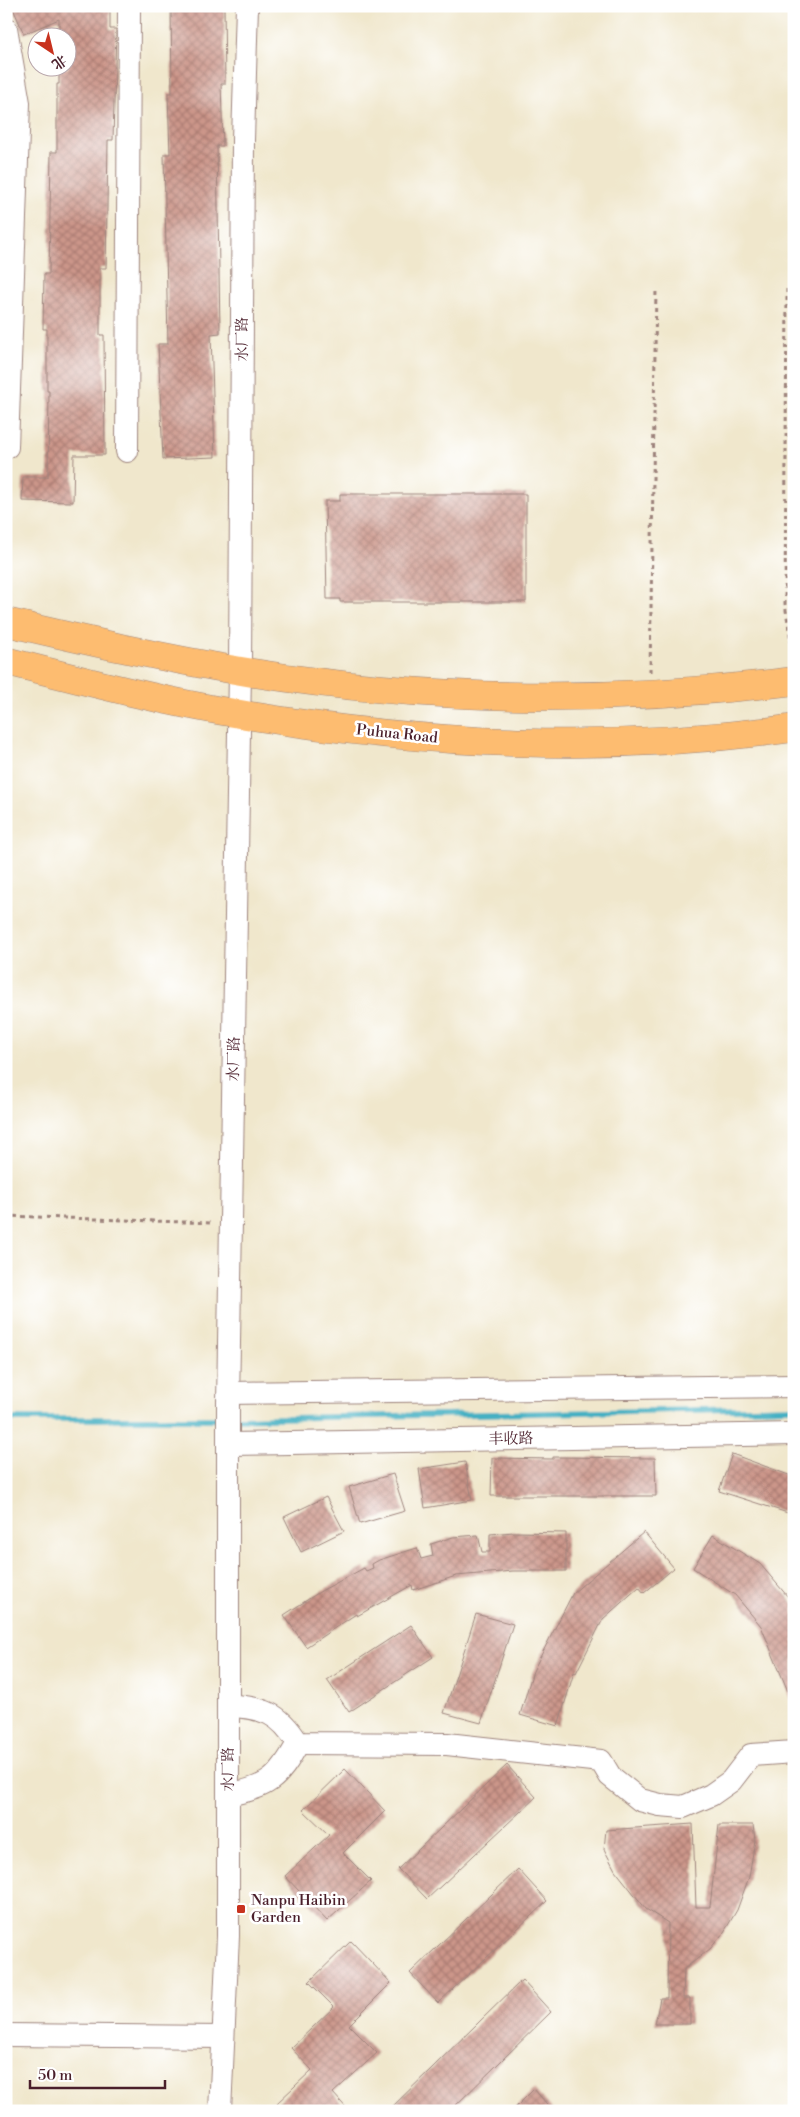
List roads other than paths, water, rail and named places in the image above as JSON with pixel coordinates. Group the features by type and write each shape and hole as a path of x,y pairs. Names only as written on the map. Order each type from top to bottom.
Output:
{"main road":[{"path":"6,622 240,671 344,685 422,692 548,697 650,695 731,689 794,681"},
{"name":"Puhua Road","path":"6,661 103,686 239,714 395,734 497,743 613,745 734,737 794,728"}],"street":[{"path":"127,451 129,6"},
{"name":"水厂路","path":"220,2111 228,1936 228,1399 240,671 243,140 247,6"},
{"path":"6,28 19,103 7,447"},
{"path":"228,1399 794,1386"},
{"name":"丰收路","path":"228,1436 794,1434"},
{"path":"228,1705 255,1708 272,1713 286,1725 298,1743"},
{"path":"298,1743 447,1744 601,1761 610,1776 640,1800 660,1806 683,1807 711,1794 731,1781 751,1755 794,1752"},
{"path":"228,1795 257,1789 270,1781 286,1766 298,1743"},
{"path":"6,2034 223,2037"}],"waterway":[{"path":"233,1419 794,1408"},
{"path":"6,1419 224,1419"}],"place":[{"name":"Nanpu Haibin Garden","path":"241,1909"}]}
